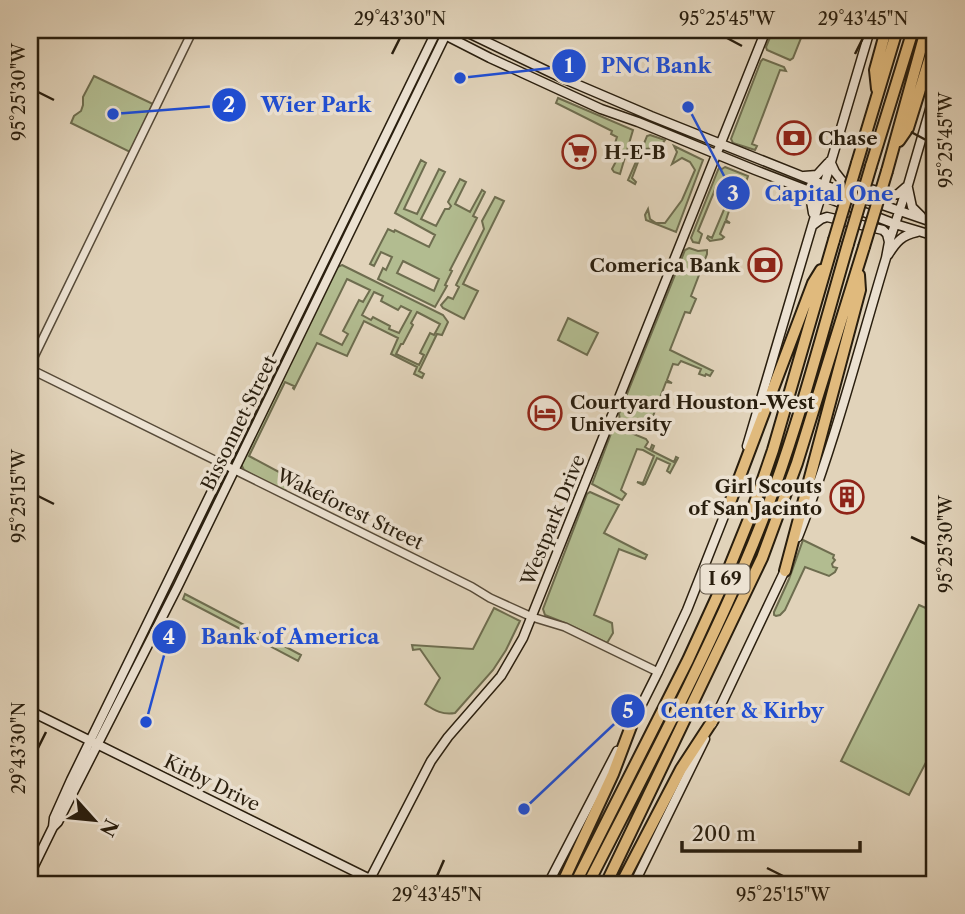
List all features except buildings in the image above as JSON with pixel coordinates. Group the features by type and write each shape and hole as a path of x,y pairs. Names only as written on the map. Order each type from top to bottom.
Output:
{"highway":[{"path":"877,94 875,70 886,30"},
{"name":"I 69","path":"575,884 688,660 751,514 773,450 897,30"},
{"path":"588,884 705,651 754,542 802,403 913,30"},
{"name":"I 69","path":"606,884 762,558 797,463 859,264 926,30"},
{"path":"892,153 908,128 935,41"},
{"path":"731,500 813,283 830,256"},
{"path":"785,571 860,290 859,264"},
{"path":"621,884 681,769 713,720"},
{"path":"562,884 613,774 633,721"}],"main road":[{"path":"437,30 601,109 895,224 935,236"},
{"name":"Bissonnet Street","path":"94,743 133,654 437,30"},
{"path":"462,30 562,78 720,143 824,185 935,223"},
{"name":"Westpark Drive","path":"370,879 431,761 507,668 520,645 765,30"},
{"path":"548,884 658,672 687,610 731,500 870,30"},
{"name":"Bissonnet Street","path":"30,874 53,827 54,818 142,658 447,33"},
{"path":"556,89 562,78"},
{"path":"634,884 785,571 821,476 886,258 888,242 935,92"},
{"path":"638,122 642,111"},
{"path":"803,176 817,175 830,161"},
{"path":"830,161 842,180 892,195 908,185"},
{"path":"908,185 909,201 924,219"},
{"path":"797,186 811,201 813,222"},
{"path":"813,222 827,217 883,230 887,234 888,242"},
{"path":"886,258 898,241 908,234 919,232"},
{"path":"133,654 142,658"},
{"name":"Kirby Drive","path":"30,711 380,884"}],"street":[{"path":"30,367 193,30"},
{"name":"Wakeforest Street","path":"30,367 490,598 565,628 658,672"}],"green space":[{"path":"773,30 792,30 790,34 801,38 790,60 767,50"},
{"path":"763,59 784,67 786,71 780,70 752,144 757,146 755,150 733,143 731,139"},
{"path":"94,76 153,104 130,152 71,123 74,116 81,111 83,97"},
{"path":"558,98 633,130 620,174 612,169 622,150 614,146 617,137 611,134 612,131 556,103"},
{"path":"395,128 396,131 333,256 392,129"},
{"path":"647,136 665,140 659,148 643,149 632,178 635,184 628,180"},
{"path":"674,146 703,160 676,232 646,220 645,215 648,209 650,219 656,223 665,223 682,200 695,170 690,162 682,158 672,164 677,152"},
{"path":"421,160 426,163 404,209 417,214 439,169 445,172 421,219 436,226 445,209 451,206 448,202 460,179 466,182 455,204 470,212 482,190 485,192 473,216 477,218 450,270 452,271 445,285 447,286 435,307 378,279 392,257 381,252 374,266 370,264 388,229 429,247 435,235 395,213","holes":["403,261 439,279 434,291 397,273"]},
{"path":"725,167 748,176 739,194 735,193 726,220 730,223 725,222 720,234 724,237 722,239 710,241 707,238 712,238 731,193 716,187 698,231 702,234 699,243 693,242 691,238 718,170"},
{"path":"495,197 504,201 463,284 478,291 464,319 441,305 448,297 453,299 459,287 456,285 484,229 482,221"},
{"path":"685,250 707,250 707,254 691,296 696,299 690,313 685,312 670,350 713,371 710,376 705,376 699,374 701,369 681,361 678,365 673,364 667,380 672,383 666,382 660,398 664,401 659,400 652,419 656,422 651,421 648,428 653,430 649,433 622,422 619,414"},
{"path":"328,265 329,267 247,435 255,413"},
{"path":"342,265 443,315 448,322 442,335 437,334 419,371 424,374 422,378 414,374 417,367 391,354 398,338 364,321 347,356 317,343 294,389 294,386 285,382 249,456 292,479 285,492 244,470 241,464 335,268","holes":["347,279 370,290 363,302 359,300 343,331 348,334 342,345 320,334","374,292 383,296 381,301 398,310 401,306 411,311 399,333 373,317 371,320 362,315","417,312 440,324 434,335 430,333 420,353 424,355 419,365 396,354 413,325 411,323"]},
{"path":"568,318 598,333 587,355 558,340"},
{"path":"619,428 646,439 648,442 645,447 650,450 652,445 652,451 674,462 676,457 678,458 670,473 667,471 670,464 657,458 643,485 637,482 643,483 654,456 637,449 621,490 626,494 622,500 592,484 612,431"},
{"path":"590,492 619,505 604,533 647,555 645,559 619,549 594,615 612,623 613,633 607,643 545,615 543,609"},
{"path":"803,540 834,555 832,564 837,568 829,576 805,567 785,610 776,616 774,612"},
{"path":"185,594 250,628 248,633 183,599"},
{"path":"919,605 935,612 935,745 909,795 841,761"},
{"path":"494,608 520,621 506,650 493,670 455,713 432,709 425,704 440,678 420,649 413,650 412,645 473,649"},
{"path":"256,631 301,655 298,661 253,637"}],"place":[{"name":"PNC Bank","path":"460,78"},
{"name":"Capital One","path":"688,107"},
{"name":"Wier Park","path":"113,114"},
{"name":"Chase","path":"794,138"},
{"name":"H-E-B","path":"579,152"},
{"name":"Comerica Bank","path":"765,265"},
{"name":"Courtyard Houston-West University","path":"545,413"},
{"name":"Girl Scouts of San Jacinto","path":"847,497"},
{"name":"Bank of America","path":"146,722"},
{"name":"Center & Kirby","path":"524,809"}]}
